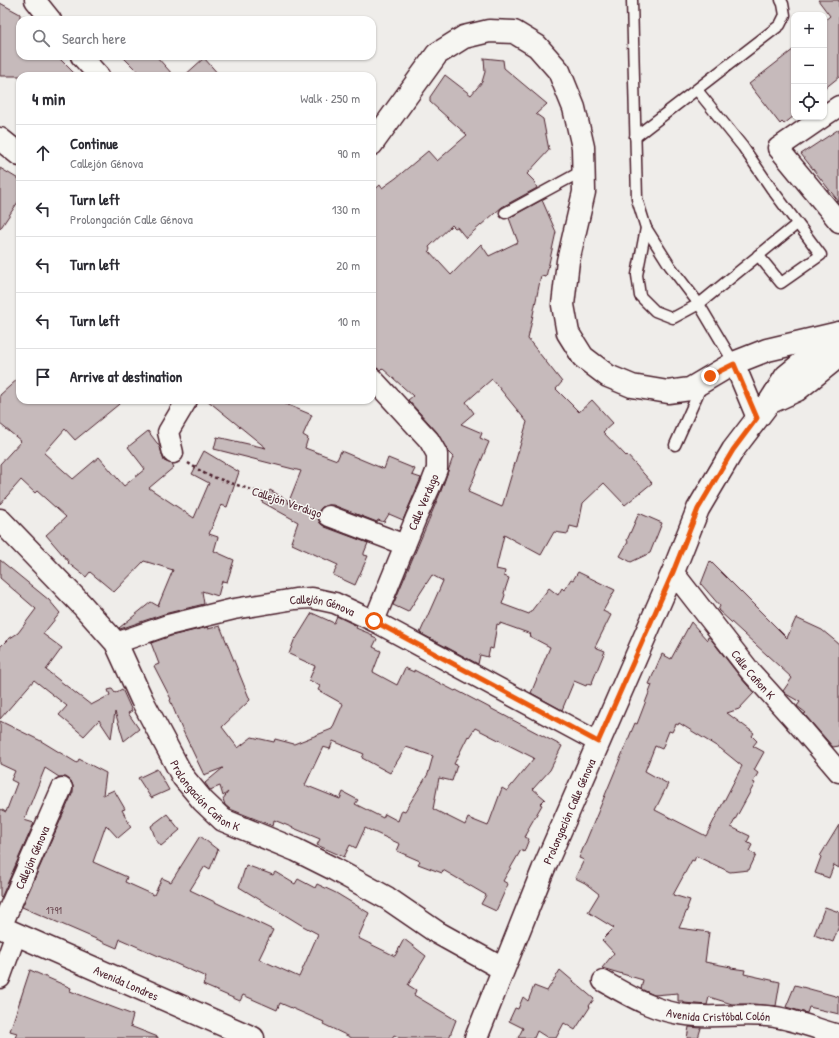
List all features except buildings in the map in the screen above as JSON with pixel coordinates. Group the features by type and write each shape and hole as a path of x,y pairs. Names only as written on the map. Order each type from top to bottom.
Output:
{"street":[{"path":"35,0 48,16"},
{"path":"376,138 437,54 464,37 489,31 514,32 537,46 559,71 574,108 583,147 584,192 568,261 563,305 568,333 583,357 608,376 632,386 668,392 690,389 710,376 767,350 839,333"},
{"path":"85,60 95,72"},
{"path":"827,114 839,106"},
{"path":"819,120 778,148 839,222"},
{"path":"0,139 16,151"},
{"name":"Prolongación Calle Génova","path":"476,1038 543,870 673,572 698,509 733,450 763,411 786,376 839,333"},
{"path":"734,364 763,411 797,390 839,356"},
{"name":"Calle Verdugo","path":"374,621 437,469 437,454 429,440 376,382"},
{"path":"173,452 168,432 185,404"},
{"name":"Callejón Verdugo","path":"330,516 405,545"},
{"name":"Prolongación Cañon K","path":"0,520 82,605 116,643 142,700 183,778 223,820 296,850 334,869 387,898 438,933 503,969"},
{"name":"Calle Cañon K","path":"673,572 750,671 804,730 839,772"},
{"name":"Callejón Génova","path":"116,643 168,625 234,610 295,599 312,598 335,603 374,621 598,742"},
{"name":"Callejón Génova","path":"0,978 5,929 62,788"},
{"name":"Avenida Londres","path":"5,929 254,1038"},
{"name":"Avenida Cristóbal Colón","path":"603,980 637,1001 671,1012 686,1015 707,1016 750,1014 775,1017 839,1035"}],"lane":[{"path":"632,0 637,199 646,228 670,266 699,304 734,364"},
{"path":"635,137 780,25 786,15 783,4 780,0"},
{"path":"697,90 743,147 820,255 782,283 758,255"},
{"path":"505,213 584,170"},
{"path":"646,228 637,275 640,296 655,311 673,318 699,304 797,224"},
{"path":"675,445 704,381"}],"path":[{"name":"Callejón Verdugo","path":"173,452 207,475 330,516"}],"route":[{"path":"374,621 598,742 673,572 698,509 733,450 757,418 734,364 710,376"}]}
